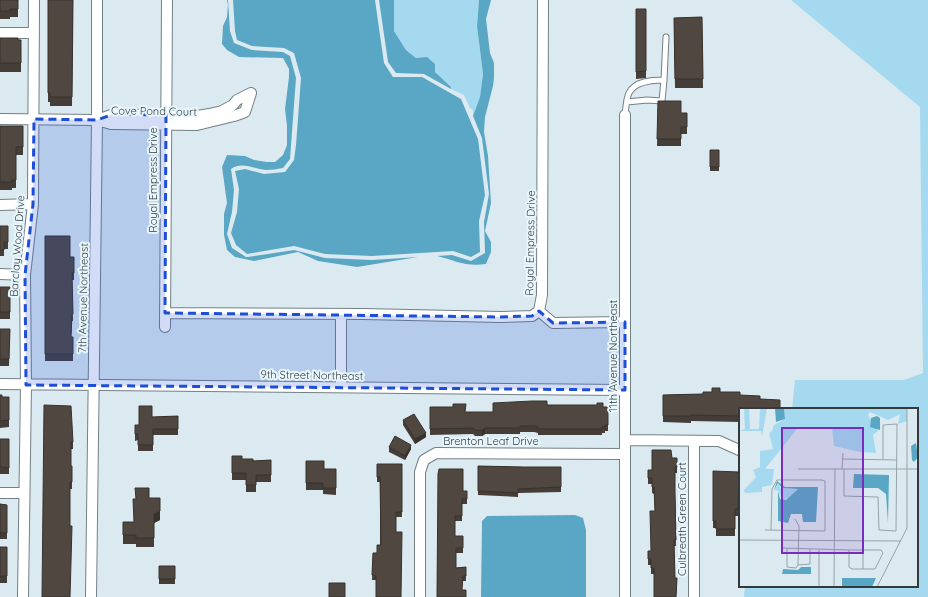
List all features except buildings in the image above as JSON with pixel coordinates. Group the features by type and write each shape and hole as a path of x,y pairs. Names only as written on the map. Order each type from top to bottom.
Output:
{"street":[{"name":"Barclay Wood Drive","path":"23,597 26,384 25,275 33,204 34,0"},
{"name":"7th Avenue Northeast","path":"91,597 97,120 97,0"},
{"name":"Royal Empress Drive","path":"165,327 167,0"},
{"name":"Royal Empress Drive","path":"165,313 532,316 539,311 542,294 544,0"},
{"path":"0,33 34,34"},
{"name":"Cove Pond Court","path":"0,119 97,120 114,114 197,125 245,112 251,93 237,100 233,105 222,111 166,120"},
{"name":"11th Avenue Northeast","path":"625,115 625,597"},
{"path":"0,205 33,204"},
{"path":"0,274 25,275"},
{"path":"539,311 553,323 625,322"},
{"path":"341,314 341,387"},
{"name":"9th Street Northeast","path":"0,384 625,390"},
{"path":"625,440 719,441 739,450"},
{"name":"Culbreath Green Court","path":"694,441 694,597"},
{"name":"Brenton Leaf Drive","path":"420,597 420,472 424,460 436,453 625,454"},
{"path":"0,493 24,493"}],"lane":[{"path":"627,102 647,100 662,101 666,37"},
{"path":"625,115 629,93 635,86 655,80 664,80"}],"highlighted area":[{"path":"114,114 166,115 165,313 501,317 532,316 539,311 553,323 625,322 625,390 26,385 25,275 33,204 34,119 97,120"}],"shaded area":[{"path":"227,0 230,31 234,43 252,50 283,52 290,56 296,78 290,159 283,168 272,170 244,166 231,169 234,190 232,212 227,234 232,248 246,257 294,250 325,258 372,260 418,257 357,267 318,261 298,252 254,261 235,257 227,250 224,235 224,214 227,203 222,167 227,155 245,156 254,160 275,162 283,155 287,145 285,109 289,69 283,58 239,57 227,50 222,44 223,26 227,17"},
{"path":"233,0 375,0 384,63 393,77 422,77 461,99 478,139 485,195 479,221 480,252 471,257 453,251 372,256 325,254 294,246 247,254 236,245 231,233 237,212 239,189 235,171 245,169 264,174 285,172 294,160 301,78 294,53 284,48 252,46 237,40"},
{"path":"379,0 394,0 394,31 406,50 416,58 427,57 435,64 435,72 451,87 451,89 424,74 396,73 388,62"},
{"path":"394,0 479,0 477,26 483,74 480,97 473,116 473,110 470,108 464,95 451,89 451,87 435,72 406,50 394,31"},
{"path":"479,0 491,0 486,19 490,53 494,63 493,86 485,117 484,132 488,156 491,203 485,231 491,242 491,252 486,264 472,265 437,256 452,255 471,261 485,253 484,222 489,194 482,138 473,116 480,97 483,74 477,26"},
{"path":"791,0 928,0 928,597 744,597 745,587 918,587 918,408 792,408 795,380 904,380 923,373 920,107"},
{"path":"575,515 583,518 586,530 586,597 481,597 482,521 487,516"}]}
